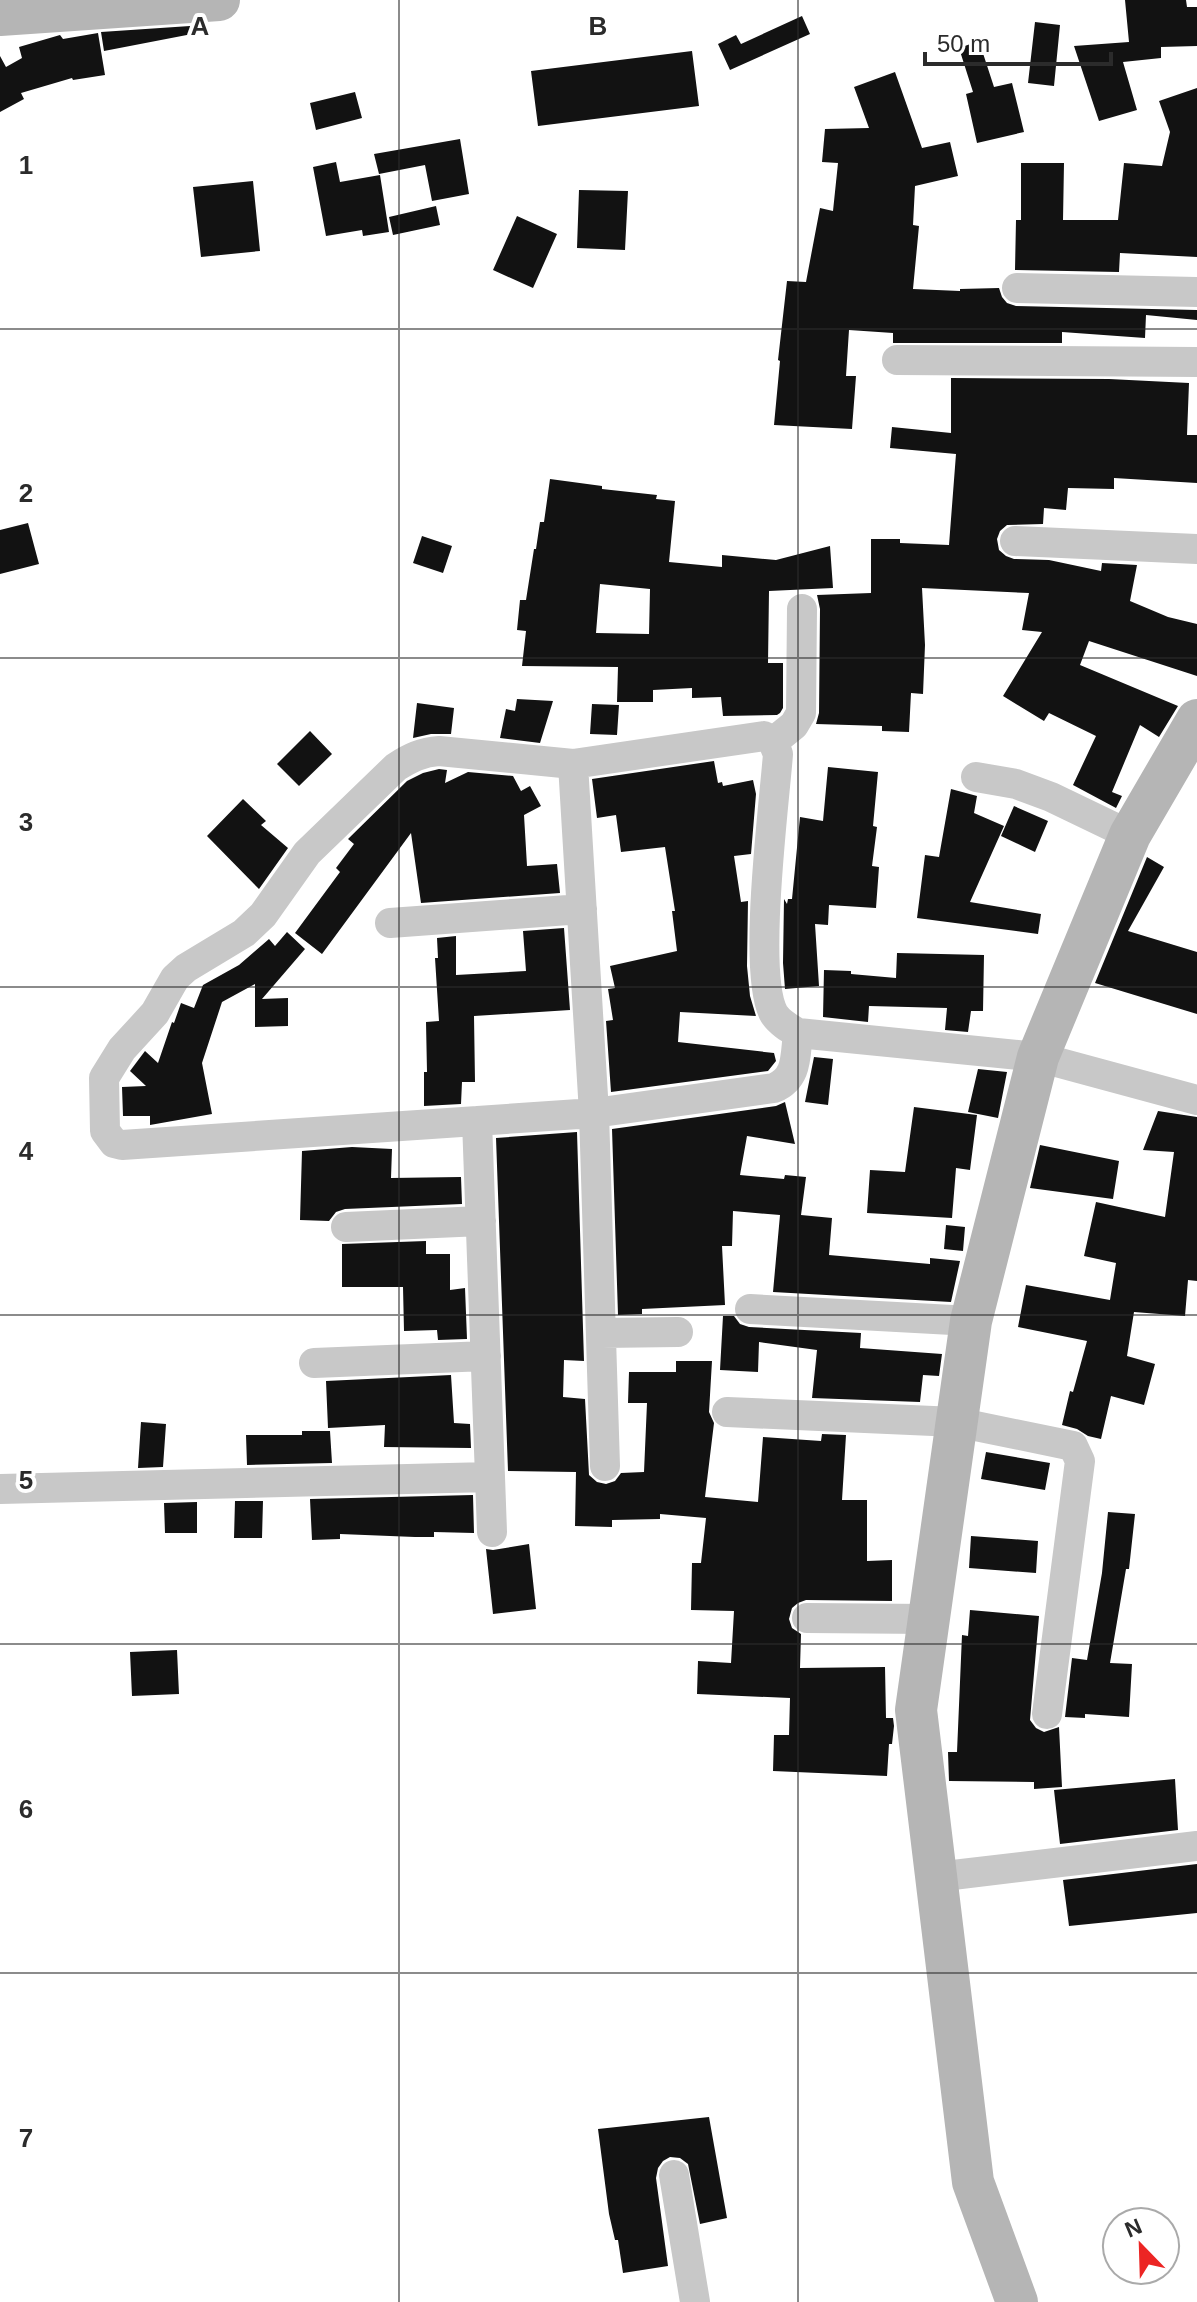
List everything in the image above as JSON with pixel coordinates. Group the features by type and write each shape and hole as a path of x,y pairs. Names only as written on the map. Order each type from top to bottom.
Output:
{"main road":[{"path":"0,15 219,0"},
{"path":"1017,2302 973,2182 916,1710 971,1321 1038,1057 1130,835 1197,720"}],"street":[{"path":"1017,288 1197,292"},
{"path":"897,360 1197,362"},
{"path":"1015,541 1197,549"},
{"path":"773,742 794,725 801,713 802,609"},
{"path":"798,1033 793,1074 786,1083 774,1088 594,1113 122,1145 114,1143 105,1131 104,1078 122,1049 155,1013 175,978 244,933 263,915 307,853 407,760 419,754 439,751 573,764 764,736 773,742 778,754 764,974 774,1013 785,1026 798,1033 1038,1057 1197,1100"},
{"path":"573,764 594,1113 605,1466"},
{"path":"976,777 1016,784 1051,797 1130,835"},
{"path":"390,923 582,909"},
{"path":"477,1121 492,1532"},
{"path":"346,1227 481,1221"},
{"path":"750,1309 971,1321"},
{"path":"601,1333 678,1332"},
{"path":"314,1363 486,1356"},
{"path":"727,1412 956,1422 1073,1446 1080,1461 1047,1714"},
{"path":"0,1489 490,1477"},
{"path":"807,1618 929,1619"},
{"path":"936,1877 1197,1846"},
{"path":"674,2175 695,2302"}],"building":[{"path":"1125,0 1186,0 1187,7 1197,7 1197,46 1161,47 1161,58 1123,62 1137,110 1099,121 1074,46 1129,42"},
{"path":"802,16 810,34 730,70 718,44 736,35 741,44"},
{"path":"1035,22 1060,25 1054,86 1028,83"},
{"path":"190,26 192,34 104,51 101,32"},
{"path":"98,33 105,75 72,78 21,93 24,99 0,112 0,56 6,67 22,58 19,47 60,35 63,39"},
{"path":"979,41 994,87 1012,83 1024,132 977,143 966,94 973,92 959,48"},
{"path":"692,51 699,106 538,126 531,71"},
{"path":"895,72 922,148 950,142 958,176 915,186 913,225 919,226 913,289 960,291 999,288 1007,303 1016,306 1197,310 1197,320 1146,315 1145,338 1062,332 1062,343 893,343 893,333 849,330 846,376 856,376 852,429 774,425 787,281 806,282 820,208 833,211 838,163 822,162 825,129 869,128 854,87"},
{"path":"1197,88 1197,257 1120,253 1119,272 1015,270 1016,220 1021,220 1021,163 1064,163 1063,220 1118,220 1124,163 1162,166 1170,132 1159,101"},
{"path":"355,92 362,118 316,130 310,103"},
{"path":"460,139 469,194 432,201 425,165 379,174 374,154"},
{"path":"336,162 340,182 380,175 389,232 363,236 362,230 326,236 313,167"},
{"path":"253,181 260,251 201,257 193,187"},
{"path":"579,190 628,191 625,250 577,248"},
{"path":"436,206 440,225 393,235 389,217"},
{"path":"517,216 557,234 533,288 493,270"},
{"path":"951,378 1189,383 1187,435 1197,435 1197,483 1114,478 1114,489 1068,488 1066,510 1044,508 1043,524 1007,525 997,539 999,550 1014,559 1049,560 1101,571 1102,563 1137,565 1130,601 1168,617 1197,624 1197,676 1089,641 1080,665 1178,706 1159,737 1140,725 1112,792 1122,796 1116,808 1073,785 1096,736 1049,713 1044,721 1003,696 1042,632 1022,630 1029,593 922,588 925,645 923,694 911,693 909,732 882,731 882,726 816,724 819,713 820,609 817,595 871,593 871,539 949,545 956,454 890,448 892,427 951,433"},
{"path":"550,479 657,495 656,499 675,501 669,562 722,567 722,555 776,560 830,546 833,588 769,591 768,663 783,663 783,708 780,713 723,716 721,697 692,698 692,688 653,690 653,702 617,702 618,667 522,666 526,631 517,630 520,600 526,600 540,522 544,522","holes":["600,584 650,589 649,634 596,633"]},
{"path":"28,523 39,564 0,574 0,530"},
{"path":"422,536 452,546 443,573 413,563"},
{"path":"517,699 553,701 540,743 500,738 506,709 515,711"},
{"path":"417,703 454,708 451,734 413,738"},
{"path":"592,704 619,705 617,735 590,734"},
{"path":"310,731 332,754 299,786 277,764"},
{"path":"714,761 718,783 722,782 723,786 753,780 756,794 751,854 734,856 741,902 748,901 747,966 756,1016 680,1012 678,1042 774,1053 776,1061 768,1071 611,1092 606,1021 613,1020 608,989 615,988 610,966 677,951 672,911 675,911 665,847 621,852 616,815 597,818 592,779"},
{"path":"828,767 878,772 873,826 877,827 872,866 879,867 876,908 829,905 828,925 815,924 819,986 785,989 784,899 787,904 788,899 792,899 800,817 823,821"},
{"path":"439,769 447,770 445,783 468,772 513,776 521,791 530,786 541,806 524,815 527,866 557,864 560,893 421,903 411,833 322,954 295,933 340,872 336,868 354,844 348,839 407,781"},
{"path":"951,789 977,796 974,813 1004,826 970,902 1041,914 1038,934 917,918 925,855 939,857"},
{"path":"243,799 266,821 261,825 288,848 259,889 207,836"},
{"path":"1014,806 1048,821 1035,852 1001,836"},
{"path":"1147,857 1164,867 1128,931 1197,952 1197,1014 1095,983"},
{"path":"564,928 570,1010 474,1016 475,1082 462,1082 461,1104 424,1106 426,1022 439,1021 435,958 438,958 437,938 456,936 456,975 526,971 523,931"},
{"path":"287,932 305,949 262,999 288,998 288,1026 255,1027 255,984 222,1002 202,1063 212,1114 150,1125 150,1116 123,1116 122,1087 146,1086 130,1071 145,1051 158,1063 181,1003 194,1008 203,985 239,965 269,939 275,946"},
{"path":"897,953 984,955 983,1011 971,1011 968,1032 945,1030 947,1008 869,1006 868,1022 823,1017 824,970 896,978"},
{"path":"814,1057 833,1059 828,1105 805,1102"},
{"path":"978,1069 1007,1072 998,1118 968,1112"},
{"path":"785,1102 795,1144 747,1136 740,1175 784,1179 785,1175 806,1177 801,1215 832,1218 829,1255 930,1264 930,1258 960,1261 951,1302 773,1292 780,1215 733,1211 732,1246 722,1246 725,1305 642,1309 642,1314 618,1315 612,1129 776,1106"},
{"path":"914,1107 977,1115 970,1170 956,1168 952,1218 867,1213 870,1170 905,1172"},
{"path":"1158,1111 1197,1117 1197,1281 1188,1280 1185,1316 1134,1312 1127,1356 1155,1364 1144,1405 1111,1396 1101,1439 1062,1425 1087,1341 1018,1327 1026,1285 1110,1300 1116,1263 1084,1256 1096,1202 1165,1217 1174,1152 1143,1150"},
{"path":"577,1132 584,1361 564,1360 563,1397 585,1399 589,1475 597,1482 606,1484 615,1481 621,1473 644,1472 647,1403 628,1403 629,1372 676,1372 676,1361 712,1361 709,1412 714,1423 705,1497 758,1502 763,1437 821,1441 822,1434 846,1435 842,1500 867,1500 867,1561 892,1560 892,1601 806,1600 792,1608 789,1619 792,1628 801,1634 800,1668 885,1667 886,1718 893,1718 894,1726 892,1744 889,1744 887,1776 773,1771 774,1735 789,1735 790,1698 697,1694 698,1661 731,1663 734,1611 691,1610 692,1563 701,1563 706,1518 660,1514 660,1519 612,1520 612,1527 575,1526 576,1472 508,1471 496,1138"},
{"path":"1040,1145 1119,1161 1113,1199 1030,1188"},
{"path":"352,1147 392,1149 391,1178 461,1177 462,1204 345,1209 336,1212 329,1221 300,1220 302,1151"},
{"path":"946,1225 965,1227 963,1251 944,1249"},
{"path":"426,1241 426,1254 450,1254 450,1290 465,1288 467,1339 438,1340 437,1330 404,1331 403,1287 342,1287 342,1244"},
{"path":"723,1316 734,1316 740,1324 749,1327 861,1333 860,1348 942,1354 939,1376 923,1375 920,1402 812,1398 817,1350 759,1342 758,1372 720,1370"},
{"path":"451,1375 454,1423 470,1424 471,1448 384,1447 385,1425 328,1428 326,1381"},
{"path":"141,1422 166,1424 163,1467 138,1468"},
{"path":"302,1431 330,1431 332,1463 247,1465 246,1435 302,1435"},
{"path":"986,1452 1050,1463 1045,1490 981,1479"},
{"path":"473,1495 474,1533 434,1532 434,1537 340,1534 340,1539 312,1540 310,1499"},
{"path":"235,1501 263,1501 262,1538 234,1538"},
{"path":"197,1502 197,1533 165,1533 164,1503"},
{"path":"1108,1512 1135,1514 1129,1569 1126,1569 1110,1663 1132,1664 1129,1717 1085,1714 1085,1718 1065,1717 1072,1658 1087,1660 1102,1573"},
{"path":"971,1536 1038,1541 1036,1573 969,1568"},
{"path":"529,1544 536,1609 493,1614 486,1549"},
{"path":"970,1610 1039,1616 1030,1720 1044,1732 1059,1727 1062,1787 1034,1789 1034,1782 949,1781 948,1752 957,1752 962,1635 968,1636"},
{"path":"177,1650 179,1694 132,1696 130,1652"},
{"path":"1175,1779 1178,1830 1060,1844 1054,1790"},
{"path":"1197,1864 1197,1913 1069,1926 1063,1880"},
{"path":"709,2117 727,2218 700,2224 688,2164 680,2158 670,2157 658,2168 656,2178 668,2266 623,2273 618,2240 615,2240 609,2214 598,2129"}]}
